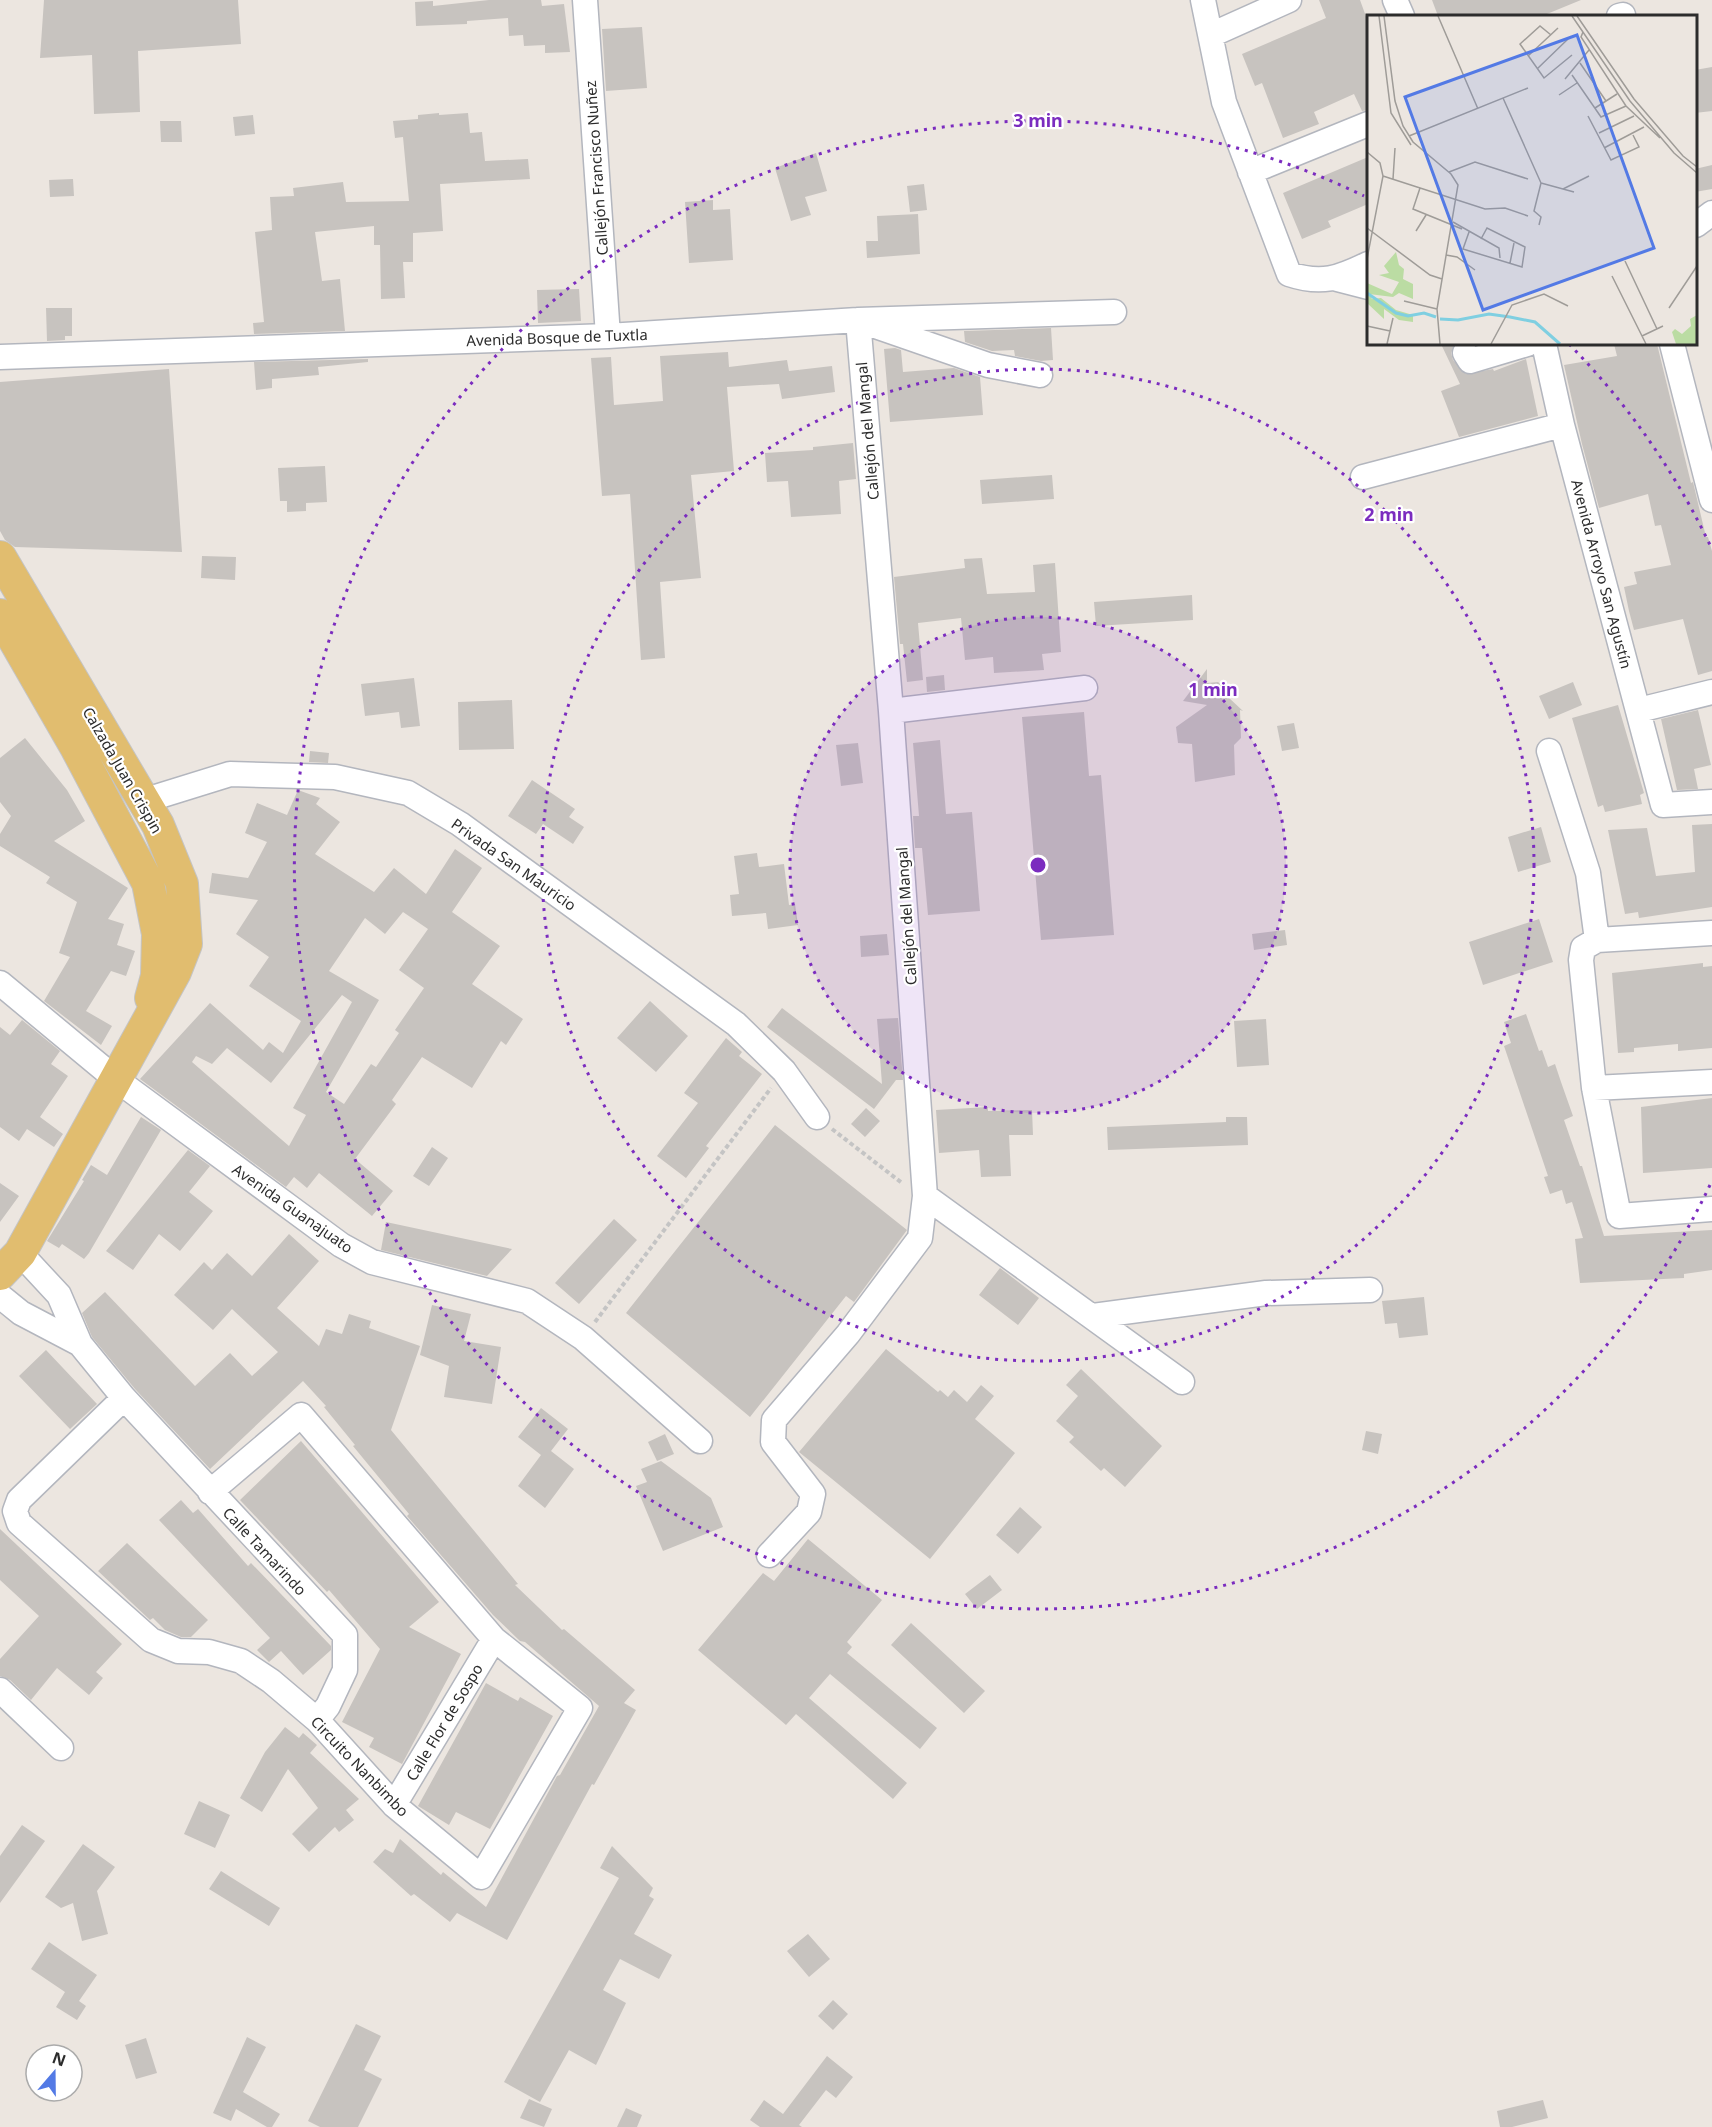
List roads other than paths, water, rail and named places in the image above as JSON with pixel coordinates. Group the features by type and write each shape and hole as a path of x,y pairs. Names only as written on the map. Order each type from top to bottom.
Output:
{"main road":[{"name":"Calzada Juan Crispin","path":"0,557 158,825 182,884 186,944 175,972 117,1080 10,1263"},
{"name":"Calzada Juan Crispin","path":"0,615 76,747 148,883 158,934 157,976 144,1026"}],"street":[{"name":"Callejón Francisco Nuñez","path":"585,0 608,336"},
{"path":"1203,0 1224,102 1289,274 1313,280 1337,279 1367,287"},
{"path":"1211,35 1289,0"},
{"path":"1395,0 1402,15"},
{"path":"1250,172 1367,124"},
{"path":"1697,224 1712,213"},
{"path":"1337,279 1367,264"},
{"name":"Avenida Bosque de Tuxtla","path":"0,357 608,336 858,320 1114,312"},
{"path":"858,320 988,365 1040,375"},
{"name":"Callejón del Mangal","path":"770,1555 808,1512 813,1494 772,1442 774,1420 848,1334 920,1238 925,1196 891,711 858,320"},
{"path":"1467,357 1522,345"},
{"name":"Avenida Arroyo San Agustín","path":"1544,345 1562,425 1663,805 1712,802"},
{"path":"1672,345 1712,500"},
{"path":"1363,477 1562,425"},
{"path":"891,711 1085,688"},
{"path":"1638,710 1712,692"},
{"path":"1549,751 1588,873 1597,940"},
{"name":"Privada San Mauricio","path":"144,801 230,774 335,777 408,793 460,824 736,1024 784,1071 817,1117"},
{"path":"1712,933 1597,940 1583,948 1581,960 1594,1088 1619,1216 1712,1209"},
{"name":"Avenida Guanajuato","path":"0,982 117,1080 341,1245 372,1262 527,1301 583,1338 700,1441"},
{"path":"1594,1088 1712,1082"},
{"path":"925,1196 1182,1382"},
{"path":"10,1263 59,1295 80,1344 124,1398"},
{"path":"1093,1316 1266,1293 1370,1290"},
{"path":"0,1296 21,1313 80,1344"},
{"name":"Calle Tamarindo","path":"124,1398 345,1635 345,1670 328,1706 317,1720"},
{"name":"Circuito Nanbimbo","path":"124,1398 19,1500 15,1511 19,1523 151,1640 178,1651 209,1652 241,1661 271,1681 317,1720 394,1805 481,1877 580,1708 494,1639 301,1414 210,1492"},
{"name":"Calle Flor de Sospo","path":"394,1805 494,1639"},
{"path":"0,1690 61,1748"}]}
